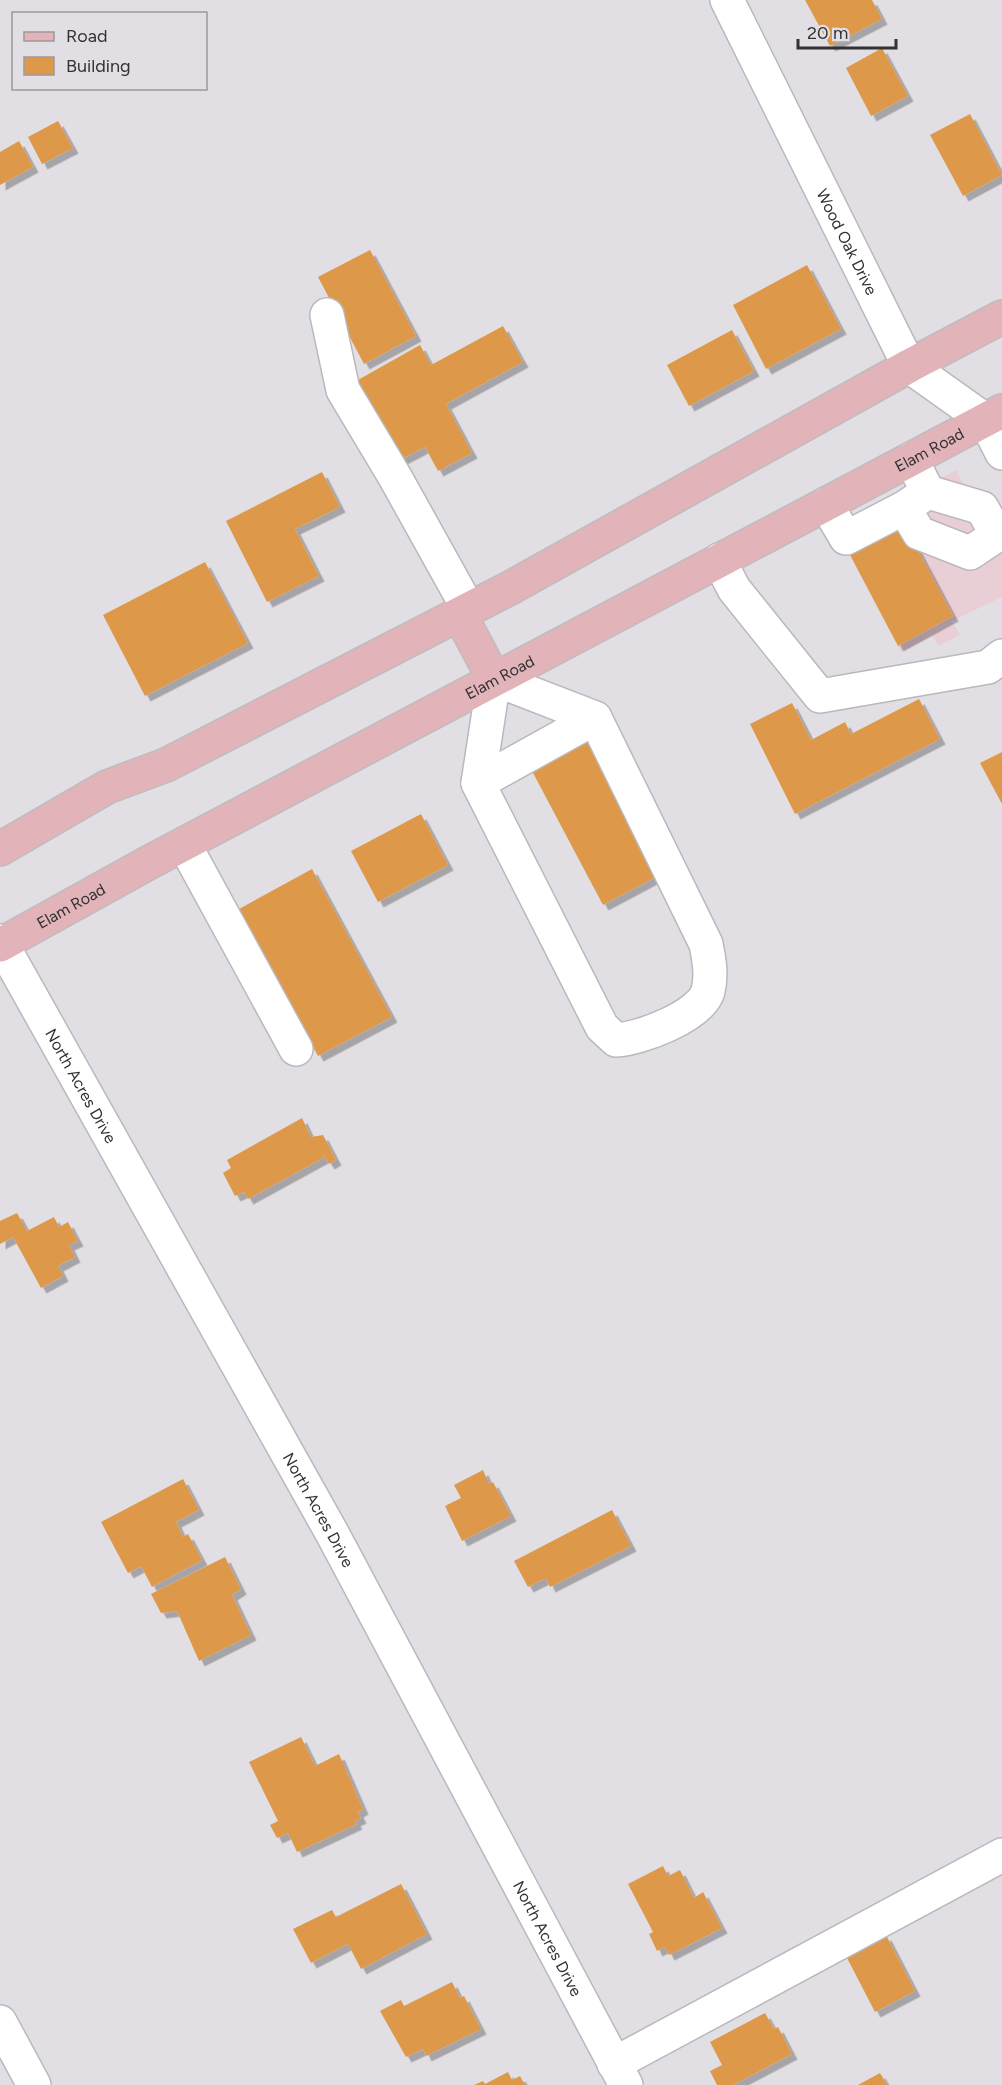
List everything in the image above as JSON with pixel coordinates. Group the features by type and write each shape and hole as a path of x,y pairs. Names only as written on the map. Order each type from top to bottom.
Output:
{"main road":[{"path":"0,849 107,787 166,765 465,612 909,366 1002,317"},
{"name":"Elam Road","path":"1,944 494,679 994,416"},
{"path":"465,612 494,679"}],"street":[{"name":"Wood Oak Drive","path":"727,0 909,366 994,416 1002,453"},
{"path":"327,315 343,390 396,477 465,612"},
{"path":"826,504 846,538 916,500 982,508 999,535 970,553 919,533 916,500 911,459"},
{"path":"719,560 734,589 819,696 988,667 1002,656"},
{"path":"494,679 595,718 706,944 710,971 707,993 691,1011 633,1040 616,1040 602,1027 478,783 494,679"},
{"path":"478,783 595,718"},
{"path":"184,844 296,1049"},
{"name":"North Acres Drive","path":"1,944 332,1533 620,2074"},
{"path":"620,2074 1002,1855"},
{"path":"0,2022 34,2085"}],"shaded area":[{"path":"956,470 1002,555 1002,597 952,621 960,635 939,646 932,636 901,652 837,531"}],"building":[{"path":"805,0 872,0 882,19 830,46"},
{"path":"882,48 908,96 871,116 846,68"},
{"path":"970,114 1002,175 963,196 930,135"},
{"path":"58,121 73,148 42,164 28,137"},
{"path":"19,141 33,167 0,185 0,152"},
{"path":"370,250 416,336 364,364 318,277"},
{"path":"807,265 841,329 766,369 733,305"},
{"path":"503,326 523,362 446,404 472,453 438,471 425,447 392,464 349,385 420,345 431,365"},
{"path":"732,330 754,371 689,406 667,365"},
{"path":"322,472 340,507 295,529 319,576 267,602 226,521"},
{"path":"903,522 953,616 898,646 848,551"},
{"path":"205,562 248,643 145,696 103,615"},
{"path":"919,699 940,739 795,814 750,724 792,703 811,740 845,722 851,734"},
{"path":"598,736 669,870 603,905 532,771"},
{"path":"1002,752 1002,804 980,763"},
{"path":"421,814 448,865 378,902 351,851"},
{"path":"312,869 392,1017 318,1056 239,909"},
{"path":"302,1118 311,1137 323,1135 336,1160 329,1164 323,1154 323,1158 248,1199 244,1192 235,1196 223,1173 231,1168 227,1160"},
{"path":"17,1213 27,1231 54,1217 59,1227 68,1222 78,1241 69,1245 75,1257 58,1266 63,1276 41,1288 13,1237 0,1244 0,1221"},
{"path":"483,1470 489,1484 493,1482 511,1516 462,1541 445,1506 461,1498 454,1485"},
{"path":"183,1479 199,1510 176,1522 183,1537 188,1534 202,1560 152,1587 141,1566 128,1573 101,1522"},
{"path":"612,1510 631,1546 550,1587 546,1578 528,1587 514,1561"},
{"path":"225,1557 241,1589 232,1595 251,1635 199,1661 177,1611 161,1613 151,1594"},
{"path":"301,1737 315,1766 339,1754 363,1809 358,1812 361,1818 355,1821 357,1824 297,1852 288,1833 277,1838 270,1825 278,1821 249,1762"},
{"path":"663,1866 668,1876 680,1870 694,1898 703,1892 722,1928 669,1955 665,1947 657,1951 649,1934 653,1932 628,1884"},
{"path":"401,1884 427,1934 361,1969 348,1944 311,1963 293,1929 332,1910 336,1917"},
{"path":"886,1935 915,1991 875,2012 846,1956"},
{"path":"452,1982 460,1998 464,1996 481,2029 426,2056 423,2049 406,2057 380,2011 401,2000 404,2006"},
{"path":"765,2013 774,2029 778,2027 792,2054 733,2085 717,2085 710,2071 722,2065 710,2042"},
{"path":"508,2072 512,2080 520,2076 525,2085 474,2085 483,2081 485,2084"},
{"path":"880,2073 887,2085 858,2085"}]}
